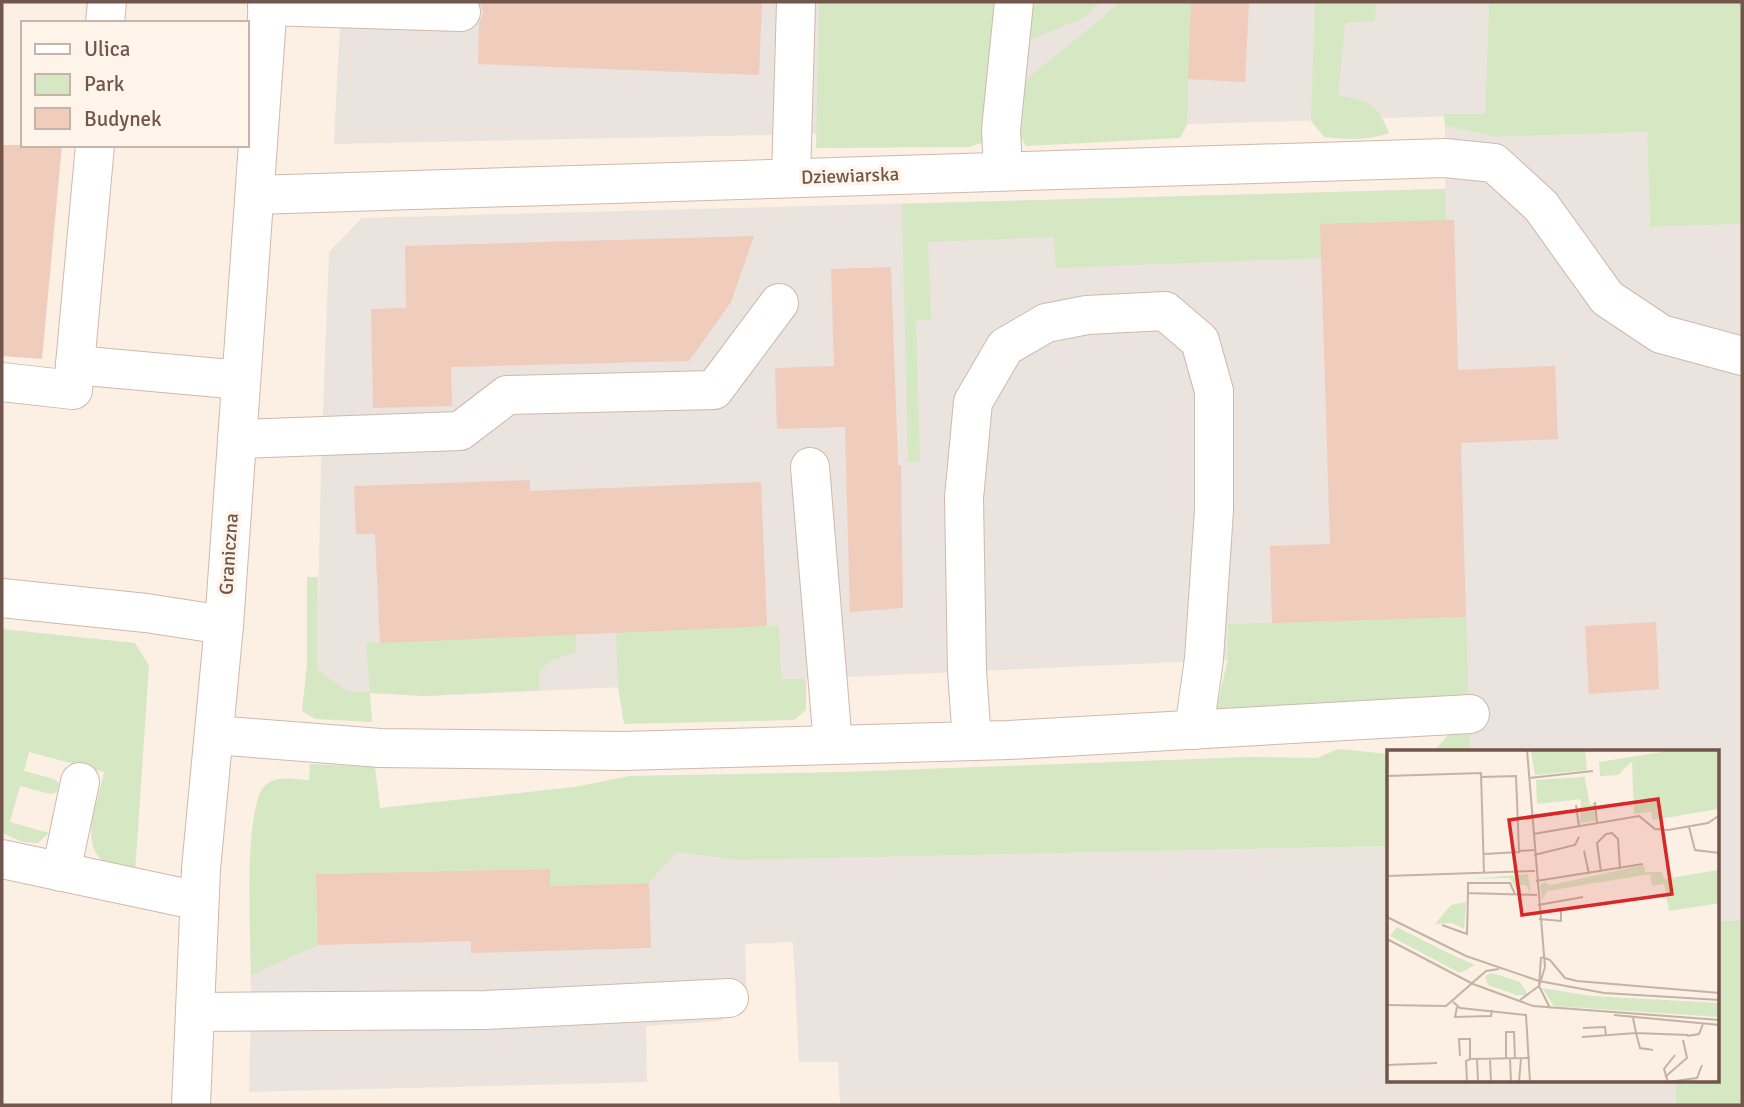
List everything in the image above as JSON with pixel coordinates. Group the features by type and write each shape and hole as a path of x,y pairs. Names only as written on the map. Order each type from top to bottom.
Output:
{"street":[{"path":"105,21 107,2"},
{"path":"791,178 796,2"},
{"path":"1003,171 1001,130 1014,2"},
{"path":"267,4 461,12"},
{"name":"Graniczna","path":"191,1105 199,901 225,625 267,4"},
{"path":"2,382 73,390 94,147"},
{"name":"Dziewiarska","path":"256,195 1444,158 1494,163 1541,206 1607,298 1661,334 1742,356"},
{"path":"237,439 460,431 507,395 714,390 779,303"},
{"path":"972,741 967,671 964,498 973,402 1005,347 1046,323 1100,314 1165,311 1200,341 1214,391 1214,509 1204,659 1194,730"},
{"path":"75,365 241,380"},
{"path":"810,467 834,745"},
{"path":"2,598 146,613 225,625"},
{"path":"214,735 380,748 623,751 972,741 1470,714"},
{"path":"61,872 80,782"},
{"path":"2,859 199,901"},
{"path":"195,1012 486,1010 729,998"}],"shaded area":[{"path":"341,2 1489,2 1485,115 1001,130 334,144"},
{"path":"1445,126 1497,137 1647,132 1650,227 1742,224 1742,921 1720,921 1720,750 1471,750 1467,649 426,696 347,691 317,669 329,252 362,218 1445,189"},
{"path":"1387,846 1387,1082 1676,1082 1676,1105 840,1105 838,1062 799,1062 793,942 745,944 747,1002 720,1021 646,1026 647,1082 249,1092 250,876 550,869 550,886 649,883 675,852 737,860"}],"green space":[{"path":"819,2 1004,2 984,142 969,147 816,148"},
{"path":"1023,2 1100,2 1083,18 1019,44"},
{"path":"1119,2 1191,2 1187,125 1180,138 1026,146 1016,129 1012,94"},
{"path":"1315,2 1376,2 1375,21 1345,23 1338,95 1370,105 1380,114 1389,133 1365,138 1324,137 1311,121"},
{"path":"1489,2 1742,2 1742,224 1650,227 1647,132 1497,137 1445,126 1444,114 1485,114"},
{"path":"1446,189 1446,221 1321,258 1056,268 1054,237 928,242 931,320 916,321 920,461 908,462 902,204"},
{"path":"307,577 318,577 317,669 347,691 370,692 366,643 576,633 576,652 550,661 539,671 539,690 426,696 370,693 372,722 315,719 302,711 307,664"},
{"path":"1466,617 1469,697 1216,711 1228,658 1228,624"},
{"path":"779,626 781,679 806,679 806,710 794,720 624,724 618,687 616,631"},
{"path":"2,629 135,643 149,666 135,872 113,868 101,859 94,849 92,824 104,772 29,752 24,771 54,779 59,783 57,792 50,794 20,786 10,822 49,833 38,843 23,842 2,833"},
{"path":"1450,732 1470,733 1471,750 1436,750"},
{"path":"1338,749 1387,754 1387,846 737,860 676,852 649,883 550,886 549,869 316,874 318,945 251,975 251,843 259,796 272,781 309,780 310,764 375,767 380,808 574,787 630,776 845,772 1250,757 1317,758"},
{"path":"1720,921 1742,921 1742,1105 1676,1105 1676,1082 1720,1082"}],"building":[{"path":"480,2 762,2 759,75 478,64 479,24 483,13"},
{"path":"1191,2 1249,2 1245,82 1188,79"},
{"path":"2,145 62,147 42,359 2,356"},
{"path":"1454,220 1458,370 1555,366 1558,439 1461,443 1466,617 1272,623 1270,546 1330,544 1320,224"},
{"path":"754,236 731,302 689,361 451,367 452,406 373,408 371,309 406,308 405,246"},
{"path":"891,267 898,465 901,465 903,608 850,612 845,427 777,429 775,368 834,366 831,269"},
{"path":"530,480 530,491 761,482 767,626 380,643 375,534 356,534 354,486"},
{"path":"1656,622 1659,689 1589,694 1585,626"},
{"path":"550,869 550,886 649,883 651,948 471,953 471,941 318,945 316,874"}]}
